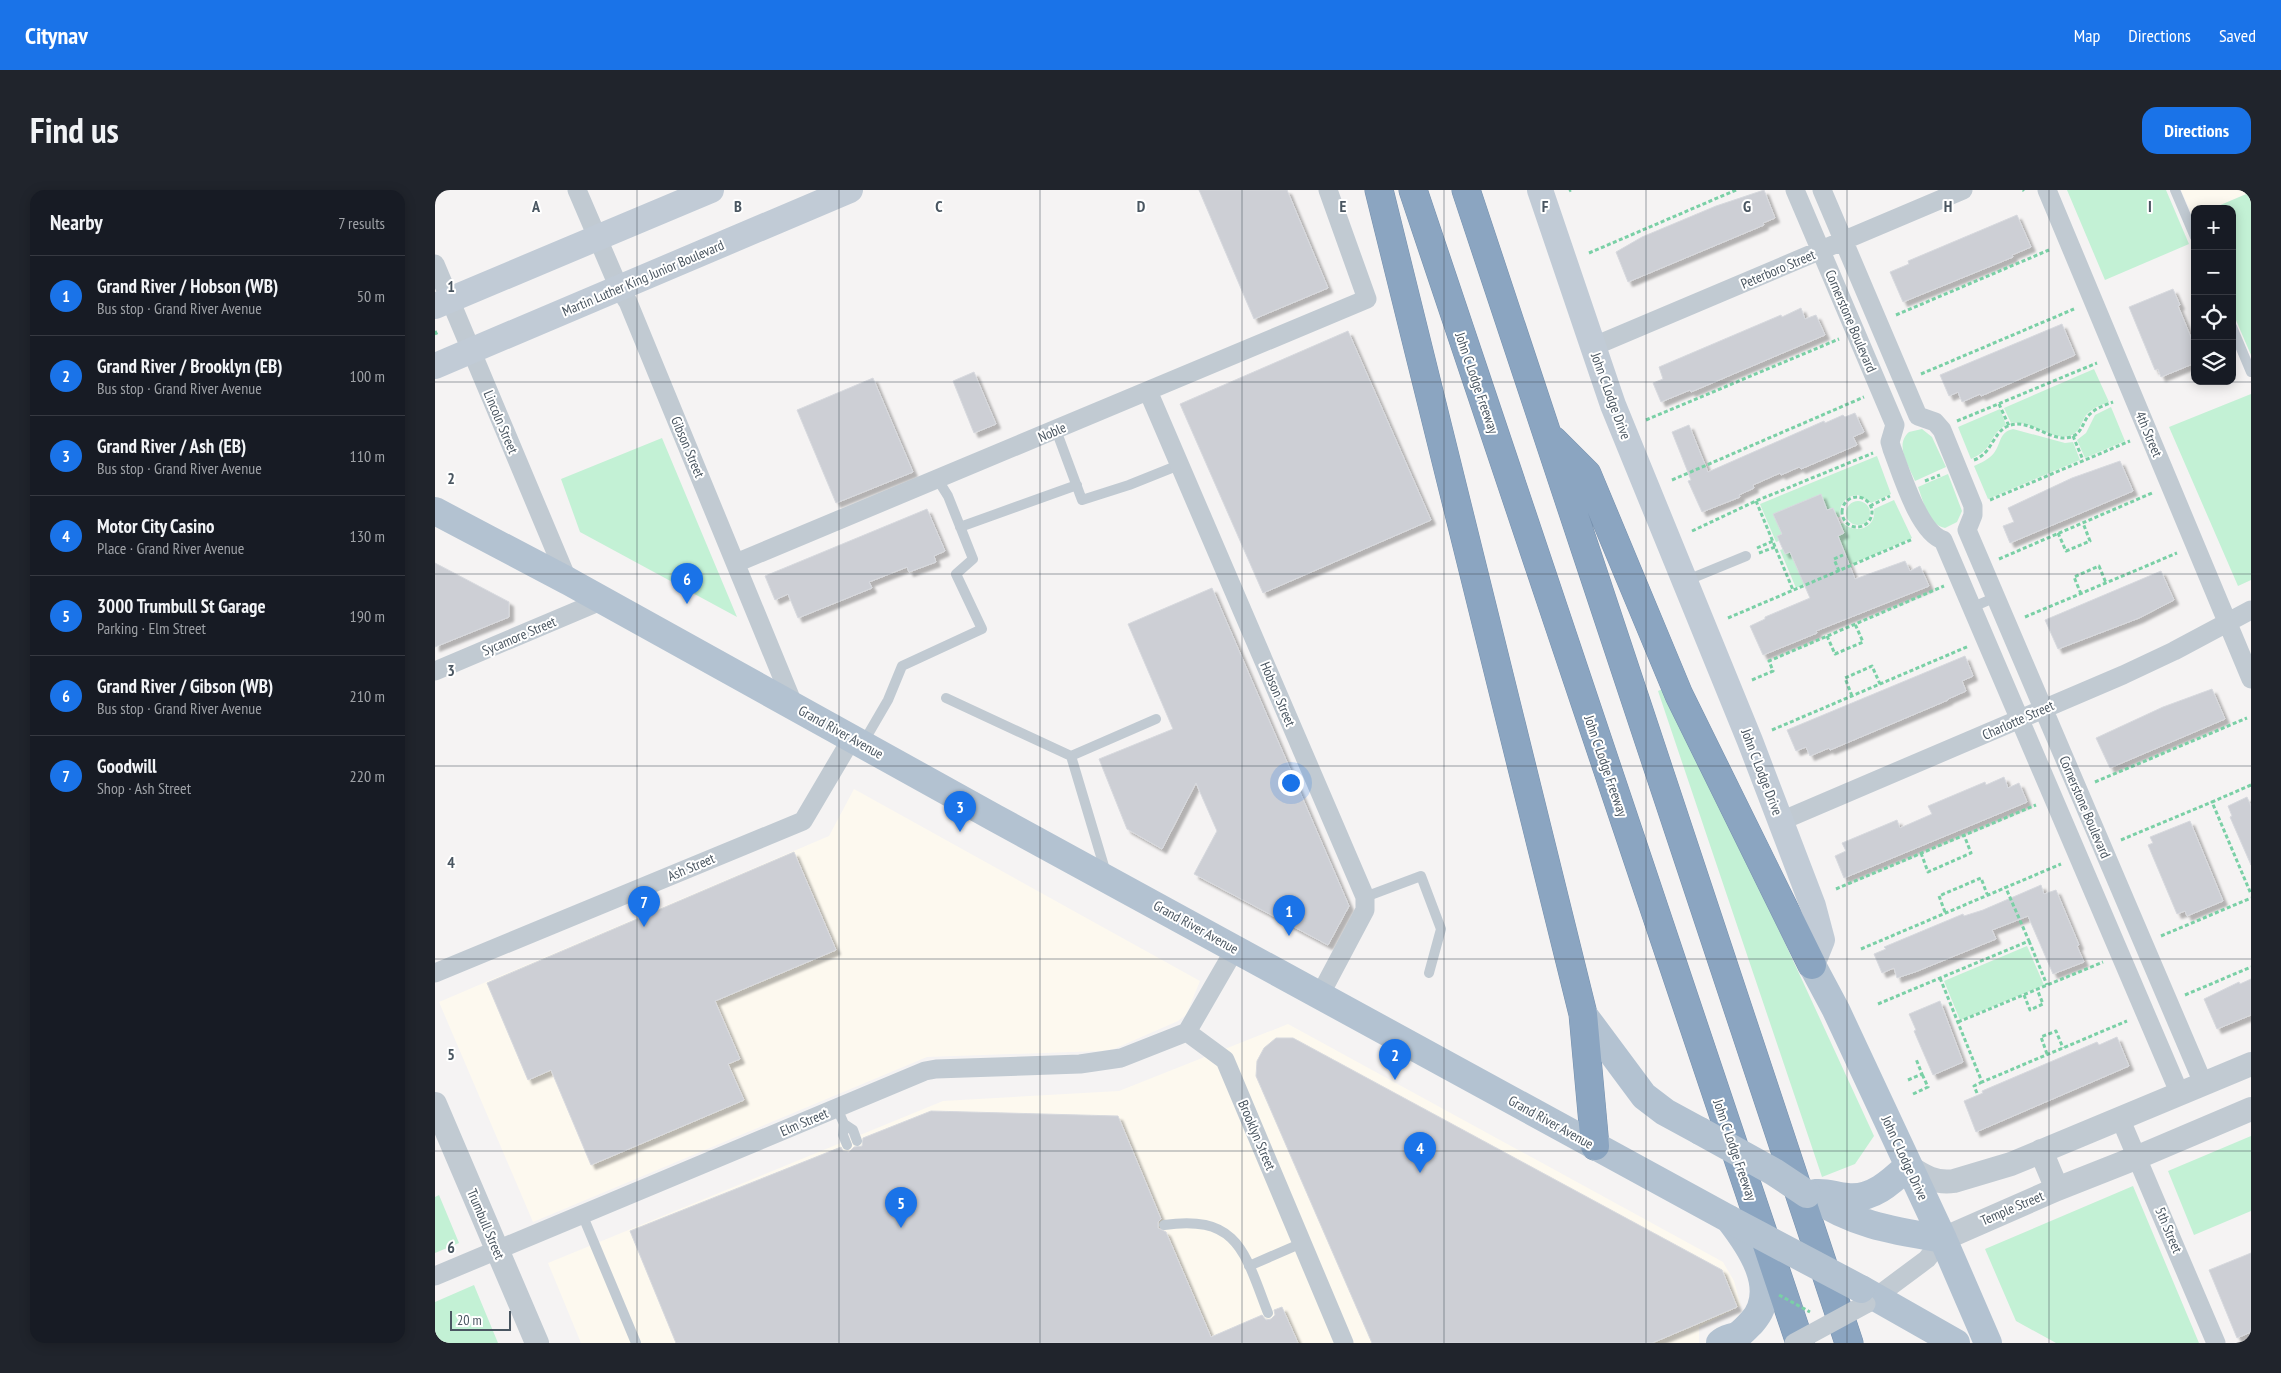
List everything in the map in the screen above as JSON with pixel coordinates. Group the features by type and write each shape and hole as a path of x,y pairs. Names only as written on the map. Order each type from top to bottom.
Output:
{"highway":[{"path":"1379,190 1583,1014 1595,1146"},
{"name":"John C Lodge Freeway","path":"1413,190 1800,1343"},
{"path":"1466,190 1549,435 1849,1343"},
{"path":"1549,435 1587,474 1679,695 1790,924 1812,965"}],"main road":[{"path":"443,303 711,190"},
{"name":"Martin Luther King Junior Boulevard","path":"435,366 619,288 821,196 850,190"},
{"name":"John C Lodge Drive","path":"1540,190 1592,347 1642,481 1781,821 1813,906 1822,940 1812,965 1836,1010 1943,1239 1988,1343"},
{"name":"Grand River Avenue","path":"435,512 603,600 1868,1297 1956,1343"},
{"path":"1583,1014 1644,1096 1665,1112 1822,1198 1861,1222 1883,1229 1943,1239"},
{"path":"1822,1198 1871,1194 1892,1182 1908,1166"},
{"path":"1721,1343 1737,1335 1770,1303 1764,1292 1758,1265 1750,1246 1729,1219"}],"street":[{"name":"Gibson Street","path":"577,190 619,288 628,302 794,706"},
{"name":"Noble","path":"736,563 938,480 1367,298 1328,190"},
{"name":"Cornerstone Boulevard","path":"1795,190 1895,425 1890,442 1892,450 1924,525 1936,538 1943,540 2179,1092"},
{"name":"Cornerstone Boulevard","path":"1822,190 1918,416"},
{"name":"Peterboro Street","path":"1592,347 1963,190"},
{"name":"4th Street","path":"2047,190 2251,678"},
{"name":"Lincoln Street","path":"435,264 443,303 471,351 568,581"},
{"name":"Hobson Street","path":"1148,391 1365,897"},
{"path":"1895,425 1906,418 1918,416 1935,422 1942,430 1973,506 1973,515 1967,530 1952,539 1943,540"},
{"name":"Cornerstone Boulevard","path":"1967,530 2203,1083"},
{"name":"Sycamore Street","path":"435,671 603,600"},
{"name":"Charlotte Street","path":"1781,821 2021,719 2174,651 2251,610"},
{"name":"Ash Street","path":"435,974 803,821 857,741"},
{"path":"1320,995 1365,910 1365,897"},
{"path":"1187,1032 1235,949"},
{"name":"Elm Street","path":"435,1276 582,1214 841,1116 931,1070 1080,1064 1121,1058 1187,1032"},
{"name":"Brooklyn Street","path":"1187,1032 1225,1060 1344,1343"},
{"path":"1908,1166 1923,1176 1945,1182 2011,1164 2179,1092 2251,1064"},
{"name":"Trumbull Street","path":"435,1104 537,1343"},
{"name":"Temple Street","path":"1794,1343 1927,1259 1943,1239 2057,1189 2251,1109"},
{"name":"5th Street","path":"2120,1118 2216,1343"},
{"path":"2041,1151 2057,1189"}],"lane":[{"path":"2175,190 2191,228"},
{"path":"2236,336 2251,372"},
{"path":"1056,430 1083,500 1129,486 1179,465"},
{"path":"857,741 888,700 902,666 982,629 956,574 973,559 948,496 938,480"},
{"path":"960,527 1077,486"},
{"path":"1684,582 1746,556"},
{"path":"1973,608 1995,597"},
{"path":"946,698 1071,756 1108,879"},
{"path":"1071,756 1156,719"},
{"path":"1365,897 1421,876 1441,929 1429,972"},
{"path":"841,1116 843,1135 852,1143"},
{"path":"582,1214 635,1343"},
{"path":"1164,1225 1187,1222 1202,1223 1224,1232 1238,1243 1268,1313"},
{"path":"1249,1266 1302,1243"}],"path":[{"path":"1589,253 1736,190"},
{"path":"1893,316 2049,250"},
{"path":"1918,375 2074,309"},
{"path":"1646,420 1841,338"},
{"path":"1952,424 2097,363"},
{"path":"1671,480 1866,396"},
{"path":"1969,462 1987,453 2000,431 2009,426 2026,426 2058,437 2073,436 2081,430 2092,412 2113,402"},
{"path":"1999,404 2009,426"},
{"path":"2073,436 2083,460"},
{"path":"1985,502 2130,441"},
{"path":"1693,531 1756,501 1877,451"},
{"path":"1917,484 1947,472"},
{"path":"1997,560 2152,493"},
{"path":"1870,506 1894,494"},
{"path":"1851,498 1861,498 1870,506 1871,519 1863,526 1854,527 1843,518 1844,504 1851,498"},
{"path":"1756,501 1793,590"},
{"path":"1838,520 1843,518"},
{"path":"2058,533 2066,551 2090,541 2083,523"},
{"path":"1728,618 1915,538"},
{"path":"1773,541 1757,547 1756,552 1760,554 1775,547"},
{"path":"2022,618 2177,553"},
{"path":"1839,571 1834,559 1843,555"},
{"path":"2081,594 2074,577 2099,566 2107,583"},
{"path":"1752,680 1773,671 1769,660 1947,585"},
{"path":"1827,636 1835,654 1863,642 1855,624"},
{"path":"1772,730 1972,644"},
{"path":"1852,696 1845,678 1865,669 1873,666 1880,684"},
{"path":"2092,783 2247,718"},
{"path":"2117,842 2251,786"},
{"path":"2212,802 2251,894"},
{"path":"1836,889 2039,804"},
{"path":"1921,853 1928,872 1971,853 1963,835"},
{"path":"1861,949 2005,886 2066,862"},
{"path":"1945,912 1939,896 1981,878 1987,894"},
{"path":"2005,886 2047,985"},
{"path":"2158,938 2251,898"},
{"path":"1878,1004 2029,941"},
{"path":"1958,1022 2107,960"},
{"path":"2183,996 2251,967"},
{"path":"1940,978 1982,1082"},
{"path":"2023,995 2030,1010 2043,1004 2037,989"},
{"path":"1977,1093 1974,1086 1982,1082 2132,1018"},
{"path":"2047,1054 2041,1037 2055,1031 2063,1048"},
{"path":"1913,1094 1928,1087 1916,1059"},
{"path":"1908,1080 1922,1074"},
{"path":"1770,1303 1817,1316"}],"shaded area":[{"path":"2181,190 2251,190 2251,192 2220,205 2191,205 2191,212"},
{"path":"854,789 1200,981 1186,1015 1178,1021 1114,1049 927,1057 533,1222 439,1002 829,836"},
{"path":"1288,1024 1723,1262 1734,1281 1741,1306 1699,1327 1699,1343 581,1343 548,1263 943,1101 1119,1091"}],"green space":[{"path":"2067,190 2166,190 2189,244 2105,280"},
{"path":"2251,192 2251,355 2236,320 2236,205 2220,205"},
{"path":"2094,369 2109,402 2090,411 2085,416 2079,429 2073,434 2069,436 2055,435 2026,424 2011,423 2004,408"},
{"path":"2251,394 2251,580 2238,586 2169,427"},
{"path":"2111,407 2125,441 2085,458 2077,440 2086,433 2095,415"},
{"path":"2000,409 2006,425 2000,429 1984,451 1971,459 1958,427"},
{"path":"1922,429 1932,437 1946,467 1915,481 1904,456 1903,443 1909,432"},
{"path":"2013,429 2065,443 2073,442 2080,460 1988,499 1974,466 1992,455 2005,433"},
{"path":"662,438 737,617 580,532 561,479"},
{"path":"1877,456 1891,494 1871,503 1858,495 1854,495 1847,499 1840,508 1840,517 1837,517 1833,508 1774,514 1782,534 1777,536 1779,541 1776,542 1760,504"},
{"path":"1948,474 1962,511 1957,522 1945,528 1939,526 1930,517 1918,487"},
{"path":"1894,500 1912,538 1841,569 1837,560 1846,556 1838,536 1840,524 1843,523 1853,529 1864,528 1872,521 1874,509"},
{"path":"1858,501 1866,505 1870,513 1866,521 1858,525 1850,521 1846,513 1850,505"},
{"path":"1783,549 1785,554 1790,552 1799,572 1836,571 1796,588 1780,550"},
{"path":"1667,687 1874,1136 1855,1164 1822,1177 1658,691"},
{"path":"2027,946 2044,985 1960,1020 1944,981"},
{"path":"2251,1136 2251,1211 2194,1235 2168,1171"},
{"path":"2133,1186 2199,1343 2056,1343 2016,1321 1985,1249"},
{"path":"439,1195 459,1243 435,1253 435,1197"},
{"path":"474,1285 498,1343 435,1343 435,1302"}],"building":[{"path":"1199,190 1287,190 1328,288 1254,319"},
{"path":"1764,190 1775,218 1763,223 1764,225 1628,282 1616,252 1642,237 1716,206"},
{"path":"2017,215 2031,247 2012,255 2013,257 1903,302 1890,272 1909,264 1908,261"},
{"path":"2173,289 2191,337 2191,365 2161,377 2158,369 2155,370 2129,307"},
{"path":"1801,308 1805,319 1816,315 1825,335 1691,392 1690,390 1661,402 1653,383 1663,379 1659,367"},
{"path":"2062,324 2075,355 1981,396 1980,394 1962,402 1958,392 1949,396 1940,375"},
{"path":"1348,331 1431,520 1263,593 1180,404"},
{"path":"974,372 996,424 974,433 953,381"},
{"path":"873,378 913,472 836,503 797,410"},
{"path":"1855,413 1864,432 1853,437 1857,445 1801,469 1799,467 1781,475 1780,473 1753,485 1754,488 1739,495 1740,497 1702,512 1688,481 1691,480 1672,432 1689,425 1708,472 1824,421 1825,423 1843,415 1845,417"},
{"path":"2120,461 2133,491 2010,543 2003,526 2014,522 2008,508 2072,478"},
{"path":"1821,494 1827,510 1833,508 1844,533 1838,536 1855,579 1905,561 1910,571 1920,566 1929,586 1816,631 1817,633 1763,655 1750,626 1765,619 1765,617 1810,598 1790,552 1785,554 1777,536 1782,534 1773,514"},
{"path":"927,509 945,551 934,556 936,562 909,572 907,567 869,582 872,588 798,618 788,594 775,600 765,576"},
{"path":"435,563 509,602 509,617 435,647"},
{"path":"2161,571 2174,600 2139,618 2058,649 2045,620"},
{"path":"1212,588 1349,906 1328,945 1194,874 1217,831 1196,783 1162,849 1127,829 1099,759 1173,729 1128,624"},
{"path":"1965,656 1973,676 1962,681 1966,691 1830,750 1829,748 1810,756 1806,747 1796,751 1787,730"},
{"path":"2212,689 2225,719 2110,768 2096,738 2163,707"},
{"path":"2004,777 2008,788 2019,783 2027,802 1844,878 1835,856 1846,851 1842,843 1897,820 1900,828 1932,814 1928,806 1985,782 1986,785"},
{"path":"2247,797 2251,806 2251,865 2230,817 2232,816 2228,806"},
{"path":"2190,821 2223,901 2187,916 2185,911 2177,914 2148,845 2153,843 2150,837"},
{"path":"794,852 836,950 715,1001 740,1059 728,1064 744,1100 591,1165 551,1070 528,1080 487,983"},
{"path":"2041,885 2044,894 2056,890 2079,945 2077,946 2084,962 2053,974 2028,916 1992,930 1996,939 1915,972 1897,978 1894,968 1882,973 1874,954 1886,949 1884,947 1963,914 1964,916 1983,910"},
{"path":"2251,979 2251,1015 2217,1029 2204,999 2239,982 2240,984"},
{"path":"1940,1001 1963,1062 1933,1075 1914,1031 1916,1030 1909,1014"},
{"path":"2117,1037 2129,1066 1976,1132 1964,1101 1983,1093 1982,1091 2097,1042 2099,1045"},
{"path":"1276,1038 1293,1038 1722,1270 1737,1307 1652,1343 1372,1343 1256,1076 1257,1061 1264,1048"},
{"path":"931,1111 1118,1116 1161,1219 1158,1222 1158,1228 1166,1232 1211,1337 1262,1315 1266,1320 1271,1319 1275,1315 1274,1310 1282,1307 1298,1343 676,1343 630,1231 841,1147 843,1151 849,1152 854,1147 862,1146 863,1138"},
{"path":"2251,1253 2251,1332 2237,1338 2209,1270"}],"place":[{"name":"Grand River / Gibson (WB)","path":"687,604"},
{"name":"Grand River / Ash (EB)","path":"960,832"},
{"name":"Goodwill","path":"644,927"},
{"name":"Grand River / Hobson (WB)","path":"1289,936"},
{"name":"Grand River / Brooklyn (EB)","path":"1395,1080"},
{"name":"Motor City Casino","path":"1420,1173"},
{"name":"3000 Trumbull St Garage","path":"901,1228"}]}
